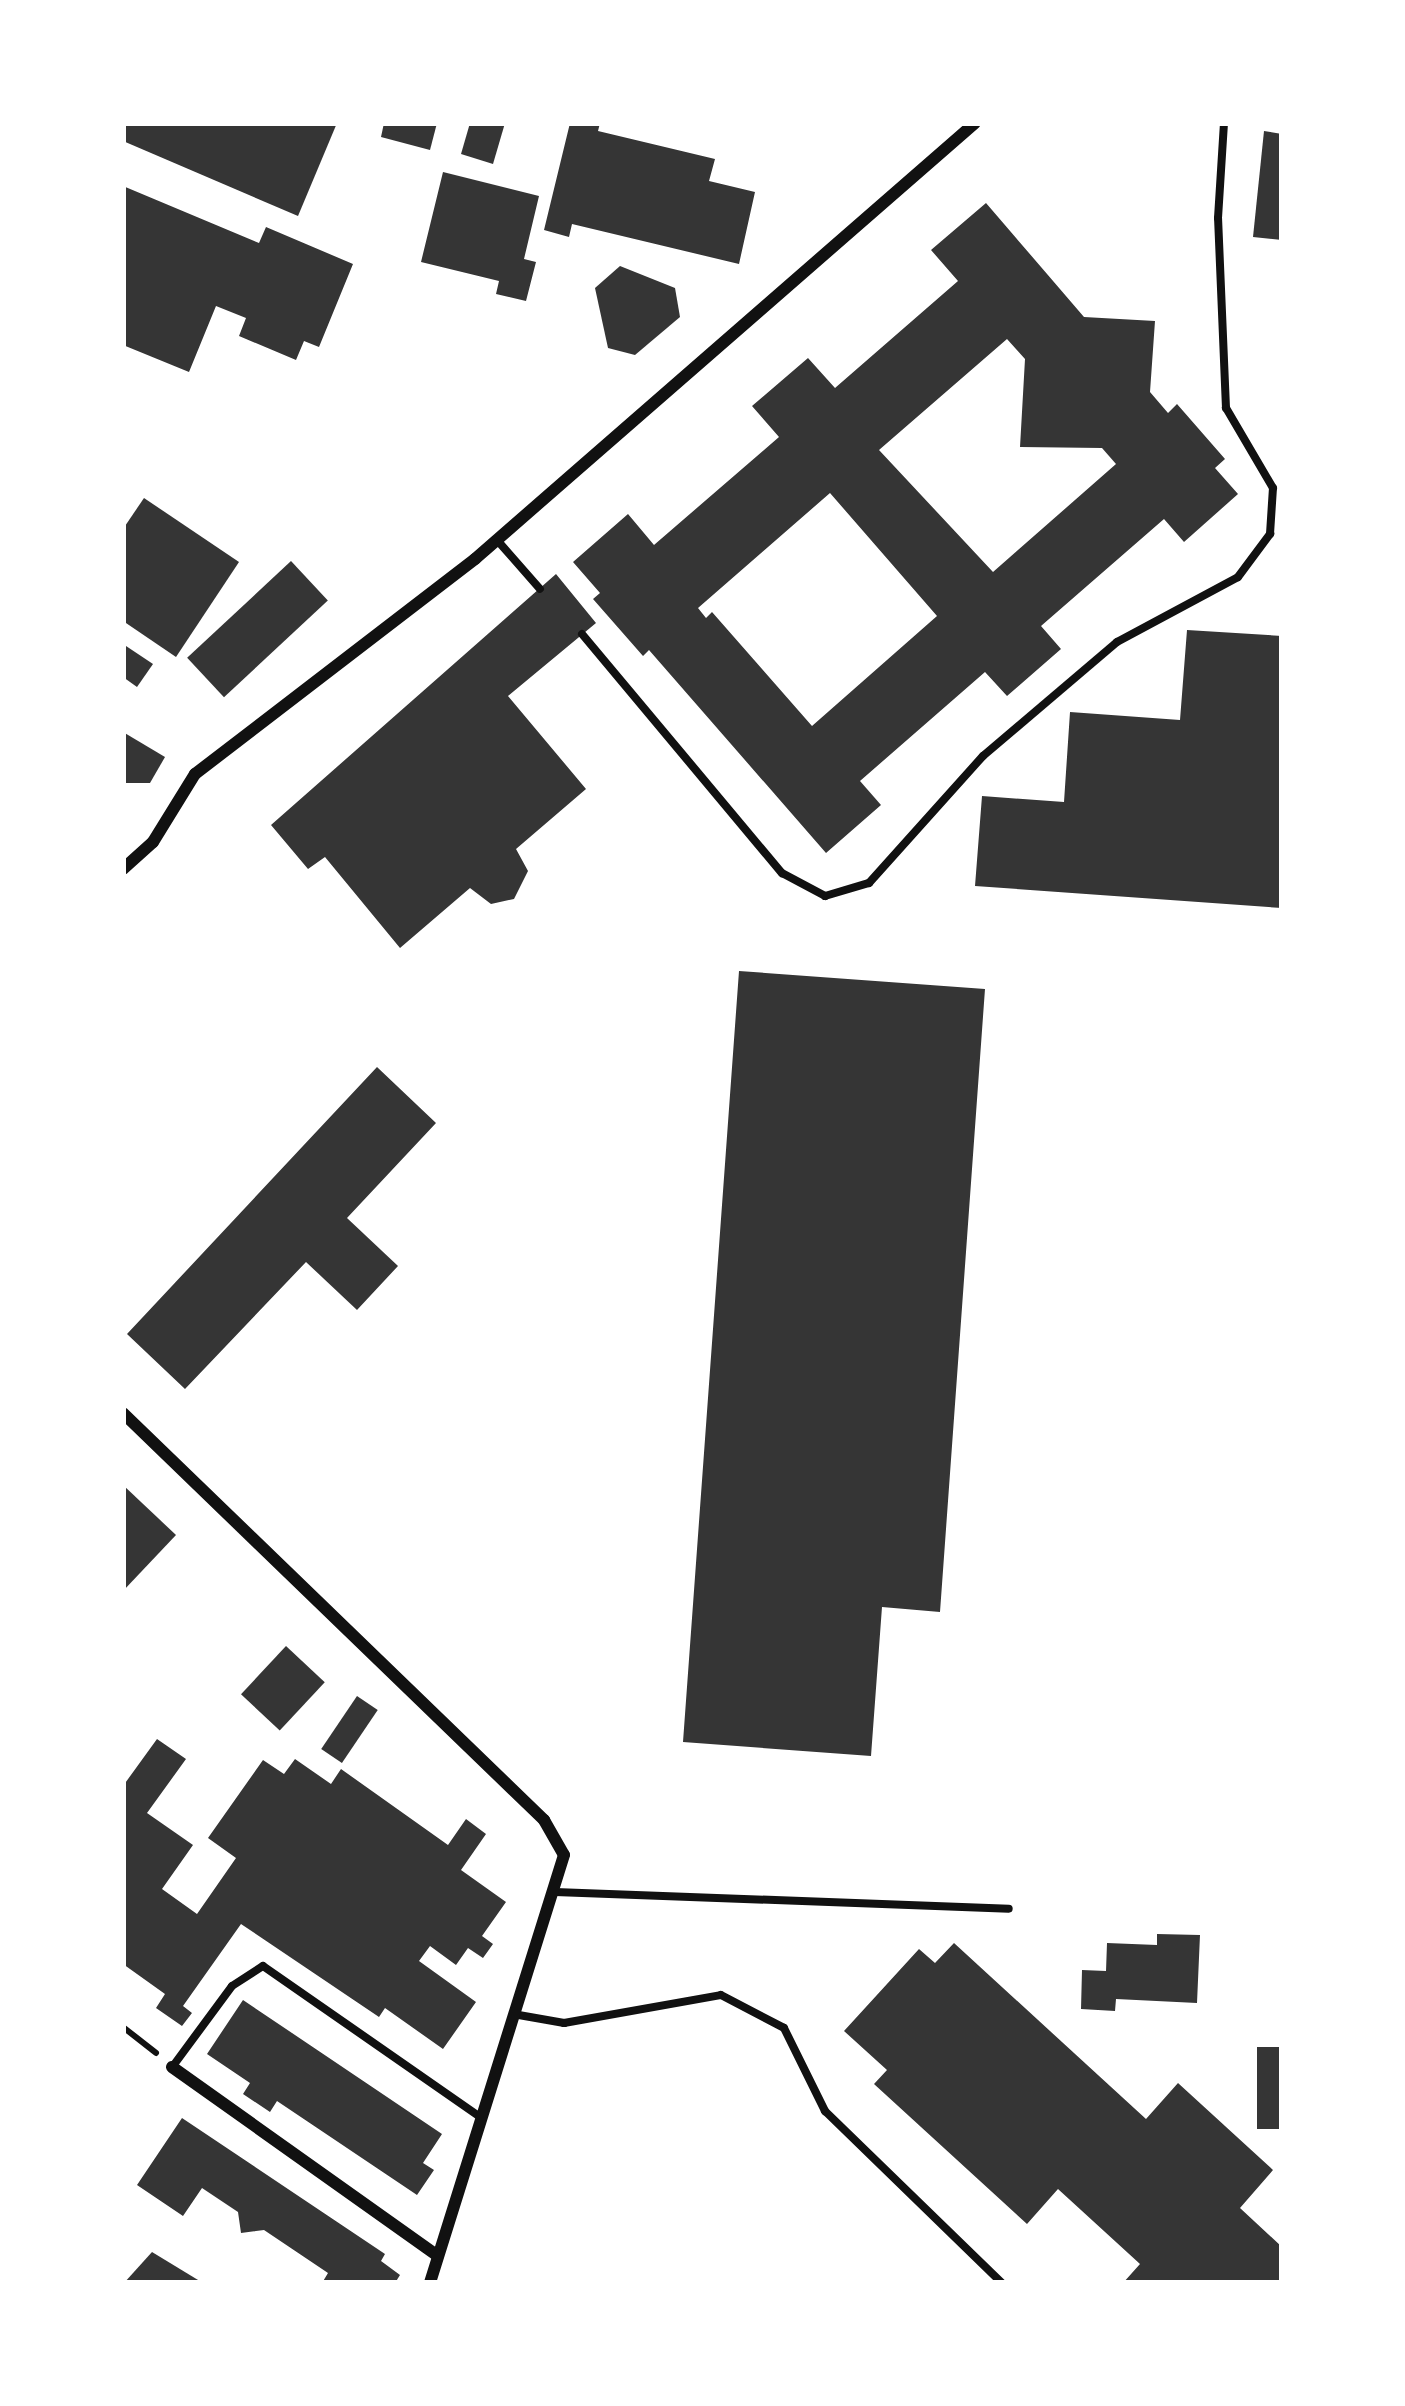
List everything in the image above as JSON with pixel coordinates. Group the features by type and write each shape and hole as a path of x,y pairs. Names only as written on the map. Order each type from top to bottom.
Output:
{"street":[{"path":"123,869 153,842 195,774 497,540 975,123"},
{"path":"123,1413 544,1820 564,1855 430,2283"},
{"path":"172,2067 438,2256"}],"lane":[{"path":"582,634 782,873 825,896 869,883 982,756 1117,642 1238,577 1270,534 1273,488 1226,408 1218,218 1224,123"},
{"path":"497,540 540,589"},
{"path":"556,1892 1009,1909"},
{"path":"172,2067 232,1986 263,1966 480,2117"},
{"path":"512,2014 564,2024 721,1995 784,2028 825,2111 1002,2283"}],"path":[{"path":"123,2027 139,2038"}],"building":[{"path":"123,123 337,123 298,216 123,141"},
{"path":"384,123 437,123 430,150 381,137"},
{"path":"470,123 505,123 493,164 461,154"},
{"path":"570,123 600,123 598,131 715,159 709,181 755,192 739,264 572,224 569,237 544,230"},
{"path":"1264,131 1282,134 1282,240 1253,237"},
{"path":"443,172 539,196 524,259 536,262 526,301 496,294 499,281 421,262"},
{"path":"123,186 259,243 266,227 353,264 319,347 304,341 296,360 239,336 246,318 216,306 189,372 123,345"},
{"path":"986,203 1084,317 1155,321 1150,392 1168,413 1177,404 1225,459 1215,468 1238,494 1184,542 1164,519 1041,626 1061,649 1007,696 985,672 860,781 881,805 826,853 649,650 643,656 593,599 600,593 573,562 628,514 654,545 779,437 752,406 808,358 835,388 958,281 931,250","holes":["1007,339 1025,359 1020,447 1102,448 1116,464 993,572 879,450","830,493 937,616 812,726 712,612 706,618 698,608"]},
{"path":"620,266 675,288 680,317 635,355 608,348 595,288"},
{"path":"144,498 239,562 176,657 123,621 123,529"},
{"path":"291,561 328,600 224,697 187,658"},
{"path":"556,574 596,623 508,696 586,789 516,849 528,871 514,899 491,904 470,888 400,948 325,857 308,869 271,825"},
{"path":"1187,630 1282,636 1282,908 975,886 982,796 1064,802 1070,712 1180,720"},
{"path":"123,644 153,664 137,687 123,677"},
{"path":"123,732 165,757 150,783 123,783"},
{"path":"739,971 985,989 940,1612 882,1607 871,1756 683,1742"},
{"path":"377,1067 436,1123 347,1218 398,1266 357,1310 306,1262 185,1389 127,1334"},
{"path":"123,1485 176,1535 123,1591"},
{"path":"286,1646 325,1682 280,1730 241,1694"},
{"path":"357,1696 378,1710 342,1763 321,1749"},
{"path":"157,1739 186,1759 147,1813 193,1845 162,1889 197,1914 236,1858 208,1838 263,1760 284,1774 295,1759 331,1784 341,1769 448,1845 466,1819 486,1834 461,1870 506,1902 482,1936 493,1944 483,1958 468,1948 456,1965 430,1946 419,1961 476,2002 443,2049 385,2008 379,2017 241,1924 183,2006 192,2013 182,2026 156,2008 165,1994 123,1964 123,1786"},
{"path":"1157,1934 1200,1935 1197,2003 1116,1999 1115,2011 1081,2009 1082,1970 1106,1971 1107,1943 1157,1945"},
{"path":"954,1943 1146,2119 1178,2083 1273,2170 1240,2208 1282,2247 1282,2283 1123,2283 1140,2264 1058,2189 1027,2224 874,2084 887,2070 844,2031 919,1949 935,1963"},
{"path":"243,2000 442,2134 423,2163 434,2170 417,2195 277,2101 270,2112 243,2094 250,2083 207,2054"},
{"path":"1257,2047 1282,2047 1282,2129 1257,2129"},
{"path":"182,2118 385,2254 381,2261 400,2275 395,2283 322,2283 328,2273 264,2230 241,2233 238,2212 202,2188 183,2216 137,2185"},
{"path":"152,2252 203,2283 124,2283"}]}
